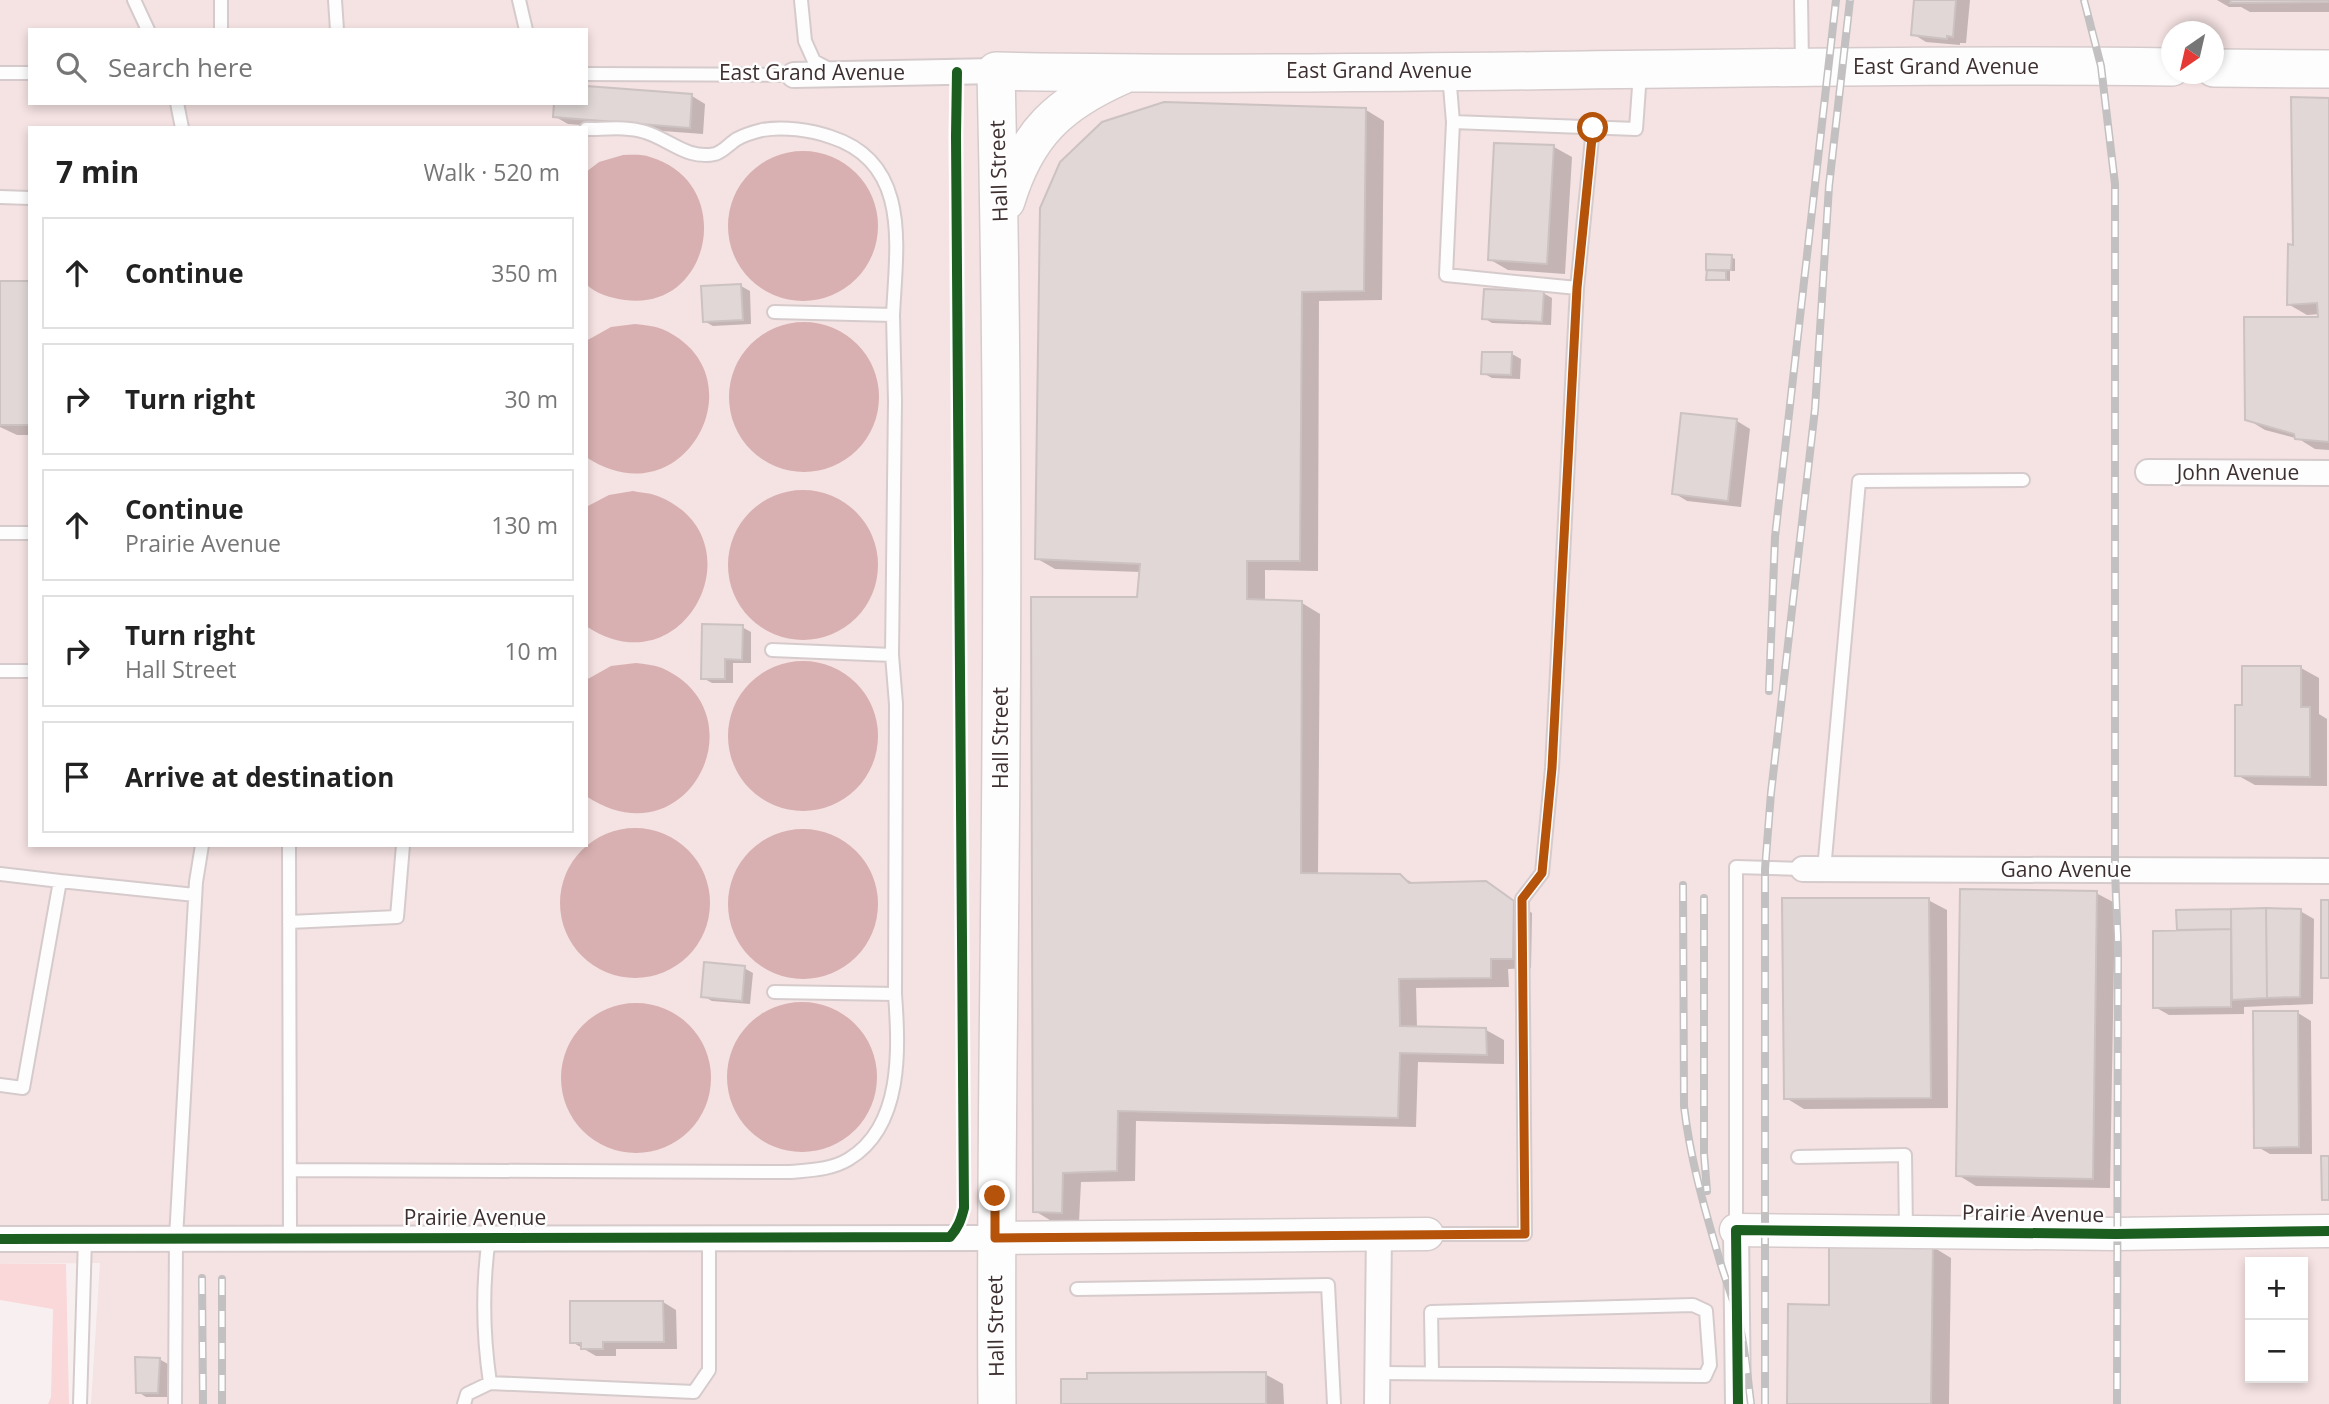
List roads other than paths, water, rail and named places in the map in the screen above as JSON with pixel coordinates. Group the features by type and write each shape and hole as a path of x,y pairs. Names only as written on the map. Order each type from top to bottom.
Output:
{"main road":[{"name":"East Grand Avenue","path":"996,71 1129,73 2161,67"},
{"path":"2224,68 2329,69"},
{"name":"Hall Street","path":"996,71 1001,219 1001,741 995,1238 997,1404"},
{"path":"1001,219 1018,167 1039,134 1076,100 1129,73"}],"street":[{"name":"East Grand Avenue","path":"794,75 996,71"},
{"name":"John Avenue","path":"2148,472 2329,473"},
{"name":"Gano Avenue","path":"1813,869 2329,871"},
{"name":"Prairie Avenue","path":"1736,1230 2116,1234 2329,1231"},
{"path":"1736,1230 1738,1404"},
{"path":"1377,1404 1379,1233"},
{"name":"Prairie Avenue","path":"0,1239 995,1238 1427,1234"}],"lane":[{"path":"134,0 147,28"},
{"path":"220,28 221,0"},
{"path":"335,0 337,28"},
{"path":"519,0 526,28"},
{"path":"801,0 805,41 814,61 838,74"},
{"path":"1801,0 1802,67"},
{"path":"1453,122 1636,130 1640,69"},
{"path":"1449,71 1453,122 1446,275 1577,288"},
{"path":"0,73 28,73"},
{"name":"East Grand Avenue","path":"588,74 794,75"},
{"path":"177,105 182,126"},
{"path":"1427,1234 1525,1234 1522,899 1542,873 1544,860 1552,768 1577,288 1593,128"},
{"path":"290,1170 790,1172 825,1169 849,1159 867,1143 885,1117 893,1089 897,1029 897,704 892,655 894,204 887,184 870,159 842,140 818,132 765,130 739,138 716,153 690,154 645,131 588,129"},
{"path":"0,197 28,198"},
{"path":"774,312 893,315"},
{"path":"1736,1230 1736,867 1813,869 1858,481 2023,480"},
{"path":"0,533 28,533"},
{"path":"772,650 892,655"},
{"path":"0,671 28,671"},
{"path":"175,1404 176,1238 195,895 202,847"},
{"path":"289,847 290,1238"},
{"path":"289,922 397,917 403,847"},
{"path":"0,874 195,895"},
{"path":"0,1085 23,1088 60,881"},
{"path":"774,992 895,994"},
{"path":"1798,1157 1905,1155 1906,1232"},
{"path":"464,1404 467,1394 491,1383 694,1392 709,1370 709,1237"},
{"path":"489,1238 484,1272 486,1352 491,1383"},
{"path":"80,1404 85,1239"},
{"path":"1077,1289 1328,1285 1334,1404"},
{"path":"1378,1373 1705,1376 1710,1364 1706,1311 1693,1305 1431,1312 1432,1372"}],"railway":[{"path":"1769,691 1775,537 1836,0"},
{"path":"1765,1404 1765,869 1771,793 1815,409 1829,186 1850,0"},
{"path":"2084,0 2101,66 2115,184 2117,1404"},
{"path":"1683,885 1684,1106 1703,1201 1740,1325 1751,1404"},
{"path":"1704,898 1704,1154 1707,1191"},
{"path":"202,1278 203,1404"},
{"path":"222,1279 222,1404"}]}
